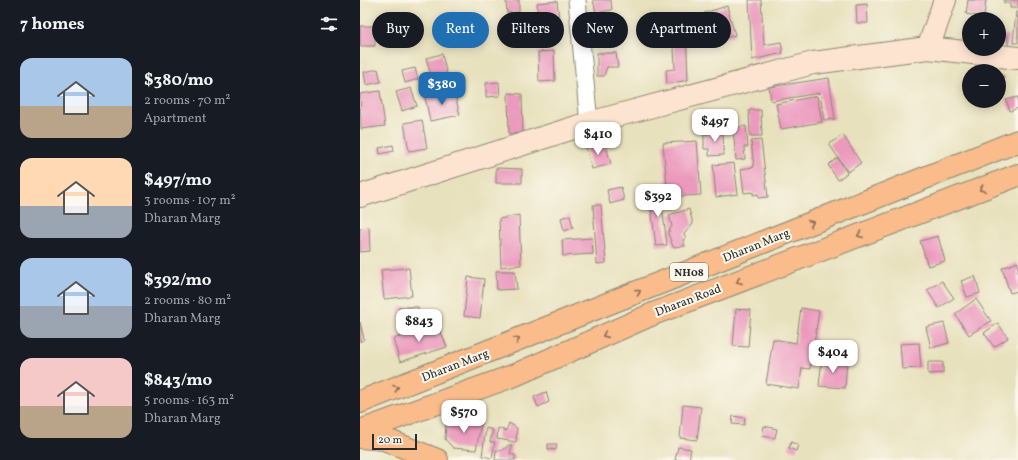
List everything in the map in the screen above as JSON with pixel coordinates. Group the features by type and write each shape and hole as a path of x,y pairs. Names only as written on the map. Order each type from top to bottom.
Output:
{"main road":[{"name":"Dharan Marg","path":"360,402 1018,141"},
{"name":"Dharan Road","path":"360,431 515,374 653,314 1018,175"},
{"path":"360,437 384,439 436,460"}],"street":[{"path":"576,0 589,122"},
{"path":"928,48 945,0"},
{"path":"360,196 589,122 813,63 928,48 1018,58"}],"building":[{"path":"519,0 519,12 507,12 506,1"},
{"path":"593,0 611,0 612,10 596,12"},
{"path":"749,0 761,0 764,45 781,42 783,53 752,60"},
{"path":"968,0 986,0 985,12 966,12"},
{"path":"1004,0 1018,0 1018,8 1010,8 1010,3 1004,3"},
{"path":"557,1 558,12 538,12 537,3"},
{"path":"867,4 868,23 857,23 856,5"},
{"path":"727,6 729,12 707,12"},
{"path":"1016,12 1018,12 1018,43 1013,43"},
{"path":"731,20 735,35 731,36"},
{"path":"360,26 372,26 372,46 360,46"},
{"path":"1006,35 1008,35 1008,46 1006,46"},
{"path":"674,48 687,48 688,80 667,84 666,70 675,69"},
{"path":"554,51 555,81 539,82 538,52"},
{"path":"597,53 616,53 618,67 607,67 604,76 597,76"},
{"path":"442,54 449,83 434,87 426,58"},
{"path":"415,68 418,79 405,83 402,71"},
{"path":"378,69 381,82 366,85 364,72"},
{"path":"829,78 835,119 824,120 820,93 771,101 769,87"},
{"path":"499,82 500,96 486,97 486,83"},
{"path":"411,88 417,106 402,111 396,92"},
{"path":"380,91 385,126 361,129 360,94"},
{"path":"454,91 460,115 430,121 425,97"},
{"path":"508,93 522,94 523,133 509,134"},
{"path":"817,96 822,122 781,129 776,104"},
{"path":"1018,97 1018,108 1010,111 1006,100"},
{"path":"749,110 761,110 762,136 750,136"},
{"path":"422,120 427,148 409,151 404,123"},
{"path":"746,126 748,147 744,147 745,159 736,160 733,128"},
{"path":"709,131 723,131 724,155 709,156 709,149 704,149 704,134 709,134"},
{"path":"843,135 861,163 848,172 829,144"},
{"path":"761,140 768,197 758,198 758,194 753,195 753,192 744,193 741,169 754,167 751,141"},
{"path":"697,141 701,195 668,197 663,143"},
{"path":"605,142 611,164 592,169 586,147"},
{"path":"393,145 394,151 380,154 379,148"},
{"path":"838,158 847,173 838,180 828,165"},
{"path":"734,163 738,194 716,197 713,165"},
{"path":"496,168 522,169 522,183 496,183"},
{"path":"621,187 624,200 610,204 607,190"},
{"path":"660,190 667,245 656,246 649,192"},
{"path":"593,205 601,205 606,263 597,264"},
{"path":"689,209 693,224 684,234 686,238 683,240 685,246 673,247 668,233 672,226 669,215"},
{"path":"519,215 521,265 501,267 499,219"},
{"path":"570,215 573,228 564,231 561,218"},
{"path":"369,227 370,251 360,252 360,228"},
{"path":"938,236 945,261 928,266 920,241"},
{"path":"592,238 593,254 563,256 562,240"},
{"path":"1018,262 1018,291 1010,293 1002,268"},
{"path":"409,268 412,296 384,299 381,270"},
{"path":"496,271 515,271 517,289 497,290"},
{"path":"975,276 980,293 967,297 961,281"},
{"path":"468,277 484,279 480,318 464,316"},
{"path":"942,281 954,298 939,308 927,290"},
{"path":"976,299 991,321 969,335 955,314"},
{"path":"399,307 418,307 418,317 399,317"},
{"path":"801,308 819,311 810,369 802,368 799,389 766,384 773,339 796,343"},
{"path":"736,309 751,310 748,347 733,346"},
{"path":"360,322 364,339 360,342"},
{"path":"944,323 949,343 931,348 926,327"},
{"path":"998,323 1008,338 994,347 984,333"},
{"path":"438,325 447,347 400,362 393,339"},
{"path":"919,343 921,368 902,369 900,344"},
{"path":"822,359 847,361 845,388 819,386"},
{"path":"928,362 943,362 943,373 928,374"},
{"path":"546,392 549,402 538,407 534,397"},
{"path":"683,405 701,407 697,440 680,438"},
{"path":"733,416 745,418 744,425 732,424"},
{"path":"474,417 482,418 476,450 453,448 445,439 446,423 462,425"},
{"path":"509,423 517,428 516,442 497,439 498,428 506,431"},
{"path":"764,426 777,429 775,438 762,436"},
{"path":"486,428 493,430 490,442 495,442 492,458 482,456"},
{"path":"791,442 798,445 796,451 789,448"},
{"path":"548,444 557,444 556,450 548,449"},
{"path":"509,445 512,445 510,454 515,455 515,460 495,460 496,450 501,451"},
{"path":"678,447 691,449 689,460 675,460"}]}
